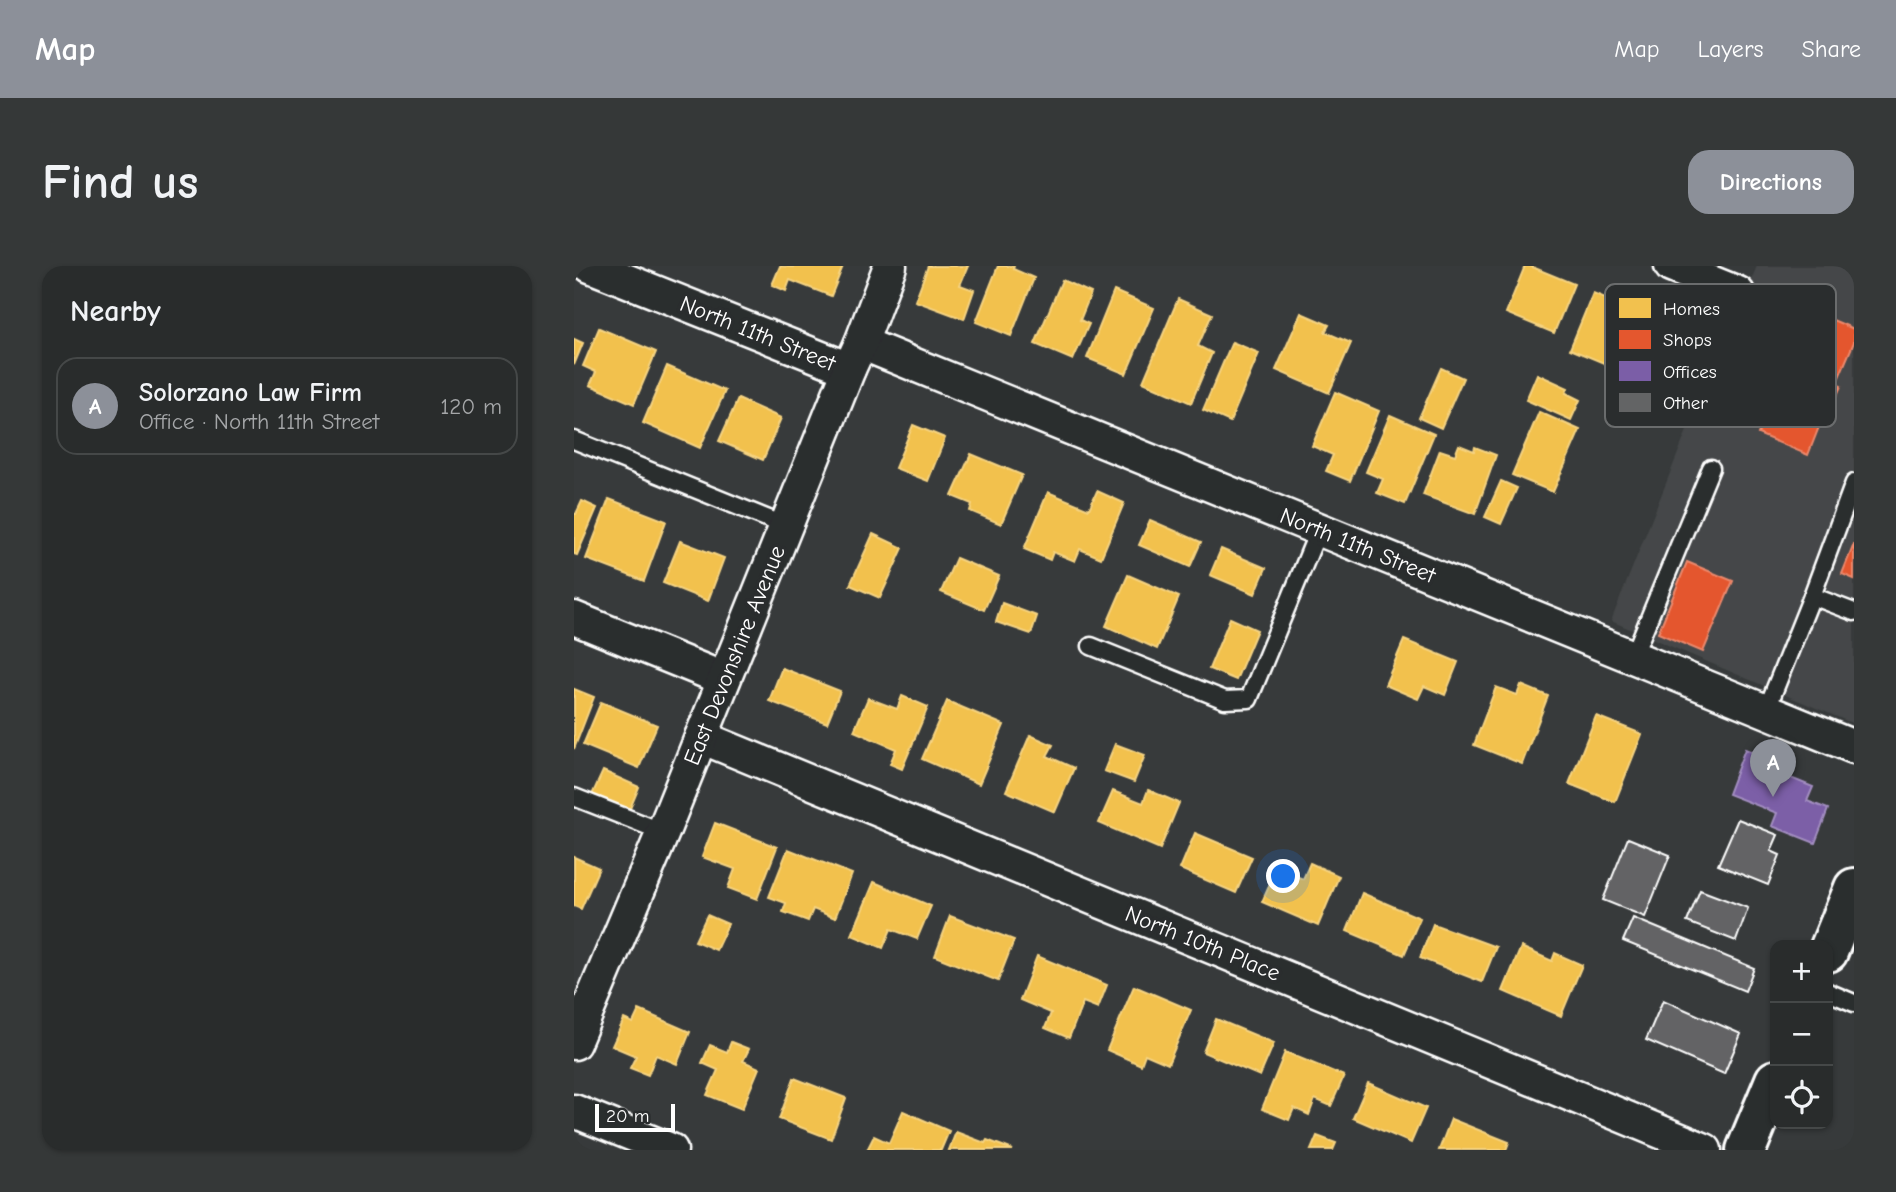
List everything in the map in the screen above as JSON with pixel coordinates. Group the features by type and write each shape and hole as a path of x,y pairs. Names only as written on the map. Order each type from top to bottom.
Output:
{"main road":[{"path":"1833,940 1854,888"},
{"path":"1746,1150 1770,1092"}],"street":[{"name":"North 11th Street","path":"590,266 855,356 1320,529 1854,747"},
{"name":"East Devonshire Avenue","path":"574,1043 586,980 663,832 890,266"},
{"path":"1671,266 1716,284"},
{"path":"574,618 724,679"},
{"name":"North 10th Place","path":"701,737 1705,1150"},
{"path":"574,1111 671,1150"}],"lane":[{"path":"574,440 786,526"},
{"path":"1633,657 1711,468"},
{"path":"1766,711 1854,483"},
{"path":"1091,646 1225,700 1249,699 1320,529"},
{"path":"1812,596 1854,612"},
{"path":"574,797 663,832"},
{"path":"1833,994 1854,1003"}],"shaded area":[{"path":"1757,266 1854,266 1854,724 1611,621 1688,427 1836,427 1836,284 1749,284"}],"building: Homes":[{"path":"780,266 843,266 831,296 790,280 786,291 772,285"},
{"path":"928,266 968,266 960,285 974,290 964,319 915,301"},
{"path":"998,266 1014,266 1013,269 1034,278 1011,336 976,322"},
{"path":"1525,266 1574,284 1554,333 1506,313"},
{"path":"1062,280 1091,293 1080,320 1089,324 1073,360 1035,344"},
{"path":"1114,291 1154,308 1126,374 1087,358"},
{"path":"1593,293 1605,298 1605,364 1570,349"},
{"path":"1178,299 1212,314 1198,346 1212,353 1191,403 1143,382"},
{"path":"1301,313 1329,325 1325,332 1351,343 1329,393 1276,370"},
{"path":"599,328 656,352 634,404 590,385 596,372 583,366"},
{"path":"574,339 583,343 574,365"},
{"path":"1232,342 1259,353 1230,422 1203,410"},
{"path":"667,366 725,391 700,448 643,423"},
{"path":"1441,368 1463,378 1441,428 1419,418"},
{"path":"1537,374 1568,388 1566,393 1580,400 1571,420 1526,400"},
{"path":"1335,392 1379,411 1350,481 1326,471 1333,455 1312,446"},
{"path":"738,399 781,418 763,460 719,441"},
{"path":"1539,412 1580,430 1553,492 1512,475"},
{"path":"1390,415 1434,434 1405,504 1377,493 1383,479 1366,472"},
{"path":"913,425 945,438 928,481 895,468"},
{"path":"1459,445 1474,451 1475,447 1496,455 1475,514 1423,495 1440,450 1455,455"},
{"path":"971,454 1022,475 1001,524 970,511 972,504 952,496"},
{"path":"1501,481 1517,488 1501,524 1485,517"},
{"path":"1097,491 1124,503 1101,558 1080,549 1075,561 1053,552 1050,560 1024,549 1048,492 1089,509"},
{"path":"609,499 666,521 644,581 586,559"},
{"path":"582,501 597,508 577,555 574,554 574,514"},
{"path":"1150,520 1201,542 1190,567 1139,545"},
{"path":"873,534 903,548 880,598 850,585"},
{"path":"680,541 724,558 708,601 663,583"},
{"path":"1221,549 1266,568 1255,594 1210,575"},
{"path":"956,558 999,576 984,610 941,592"},
{"path":"1128,575 1179,597 1157,649 1106,626"},
{"path":"1002,603 1037,616 1031,634 996,622"},
{"path":"1230,618 1257,630 1236,680 1209,669"},
{"path":"1404,640 1458,662 1445,695 1424,686 1418,699 1385,685"},
{"path":"782,668 840,691 827,723 769,701"},
{"path":"1521,685 1548,696 1522,764 1474,745 1496,687 1517,695"},
{"path":"574,689 594,697 574,749"},
{"path":"902,696 928,707 902,769 890,764 896,749 854,731 868,698 897,709"},
{"path":"947,701 1004,725 979,784 922,759"},
{"path":"601,702 657,725 639,768 583,745"},
{"path":"1596,716 1642,734 1615,802 1569,784"},
{"path":"1030,735 1053,745 1047,756 1074,768 1055,812 1006,791"},
{"path":"1115,744 1145,755 1134,782 1104,771"},
{"path":"603,771 639,787 629,811 592,795"},
{"path":"1148,790 1179,803 1160,849 1099,823 1113,791 1143,803"},
{"path":"715,823 777,847 757,899 728,888 735,869 702,857"},
{"path":"1195,833 1252,857 1236,893 1180,869"},
{"path":"788,849 852,874 835,918 813,909 808,921 783,912 786,903 769,897"},
{"path":"574,857 599,868 581,909 574,906"},
{"path":"1310,863 1339,876 1318,926 1262,902 1277,868 1303,879"},
{"path":"874,882 931,906 917,939 891,929 883,948 852,935"},
{"path":"1362,893 1420,918 1404,955 1347,931"},
{"path":"707,915 728,924 716,950 695,941"},
{"path":"950,916 1014,940 998,981 935,956"},
{"path":"1433,924 1496,947 1482,982 1420,958"},
{"path":"1521,947 1552,961 1555,953 1582,965 1561,1016 1503,991"},
{"path":"1037,956 1107,985 1098,1008 1083,1002 1069,1038 1045,1028 1051,1013 1020,1000"},
{"path":"1134,986 1191,1010 1168,1064 1145,1054 1141,1065 1107,1050"},
{"path":"639,1010 690,1032 677,1064 656,1055 648,1075 630,1068 636,1056 612,1046 624,1019 633,1023"},
{"path":"1216,1019 1274,1043 1260,1076 1203,1052"},
{"path":"731,1042 749,1049 743,1061 759,1068 742,1109 707,1095 718,1070 702,1063 710,1045 727,1052"},
{"path":"1285,1052 1344,1076 1331,1106 1315,1099 1309,1115 1294,1108 1289,1120 1262,1109"},
{"path":"794,1078 846,1098 831,1139 779,1119"},
{"path":"1368,1083 1426,1108 1411,1143 1353,1118"},
{"path":"903,1111 949,1131 941,1150 867,1150 874,1136 889,1143"},
{"path":"1451,1119 1509,1142 1506,1150 1439,1150"},
{"path":"956,1132 985,1143 987,1140 1013,1150 949,1150"},
{"path":"1317,1136 1336,1143 1333,1150 1311,1150"}],"building: Shops":[{"path":"1836,321 1854,329 1854,342 1836,384"},
{"path":"1836,384 1841,386 1836,397"},
{"path":"1761,427 1819,427 1808,455 1758,434"},
{"path":"1854,544 1854,579 1842,574"},
{"path":"1687,562 1733,581 1703,652 1658,633"}],"building: Offices":[{"path":"1745,749 1765,757 1761,766 1813,787 1807,801 1828,809 1815,843 1772,826 1777,813 1728,794"}],"building: Other":[{"path":"1738,819 1778,835 1771,851 1780,855 1768,885 1718,865"},
{"path":"1628,838 1670,855 1645,917 1603,900"},
{"path":"1700,890 1748,908 1736,941 1687,922"},
{"path":"1633,918 1754,968 1745,991 1623,941"},
{"path":"1663,1000 1741,1034 1724,1074 1646,1040"}],"place":[{"name":"Solorzano Law Firm","path":"1773,797"}]}
